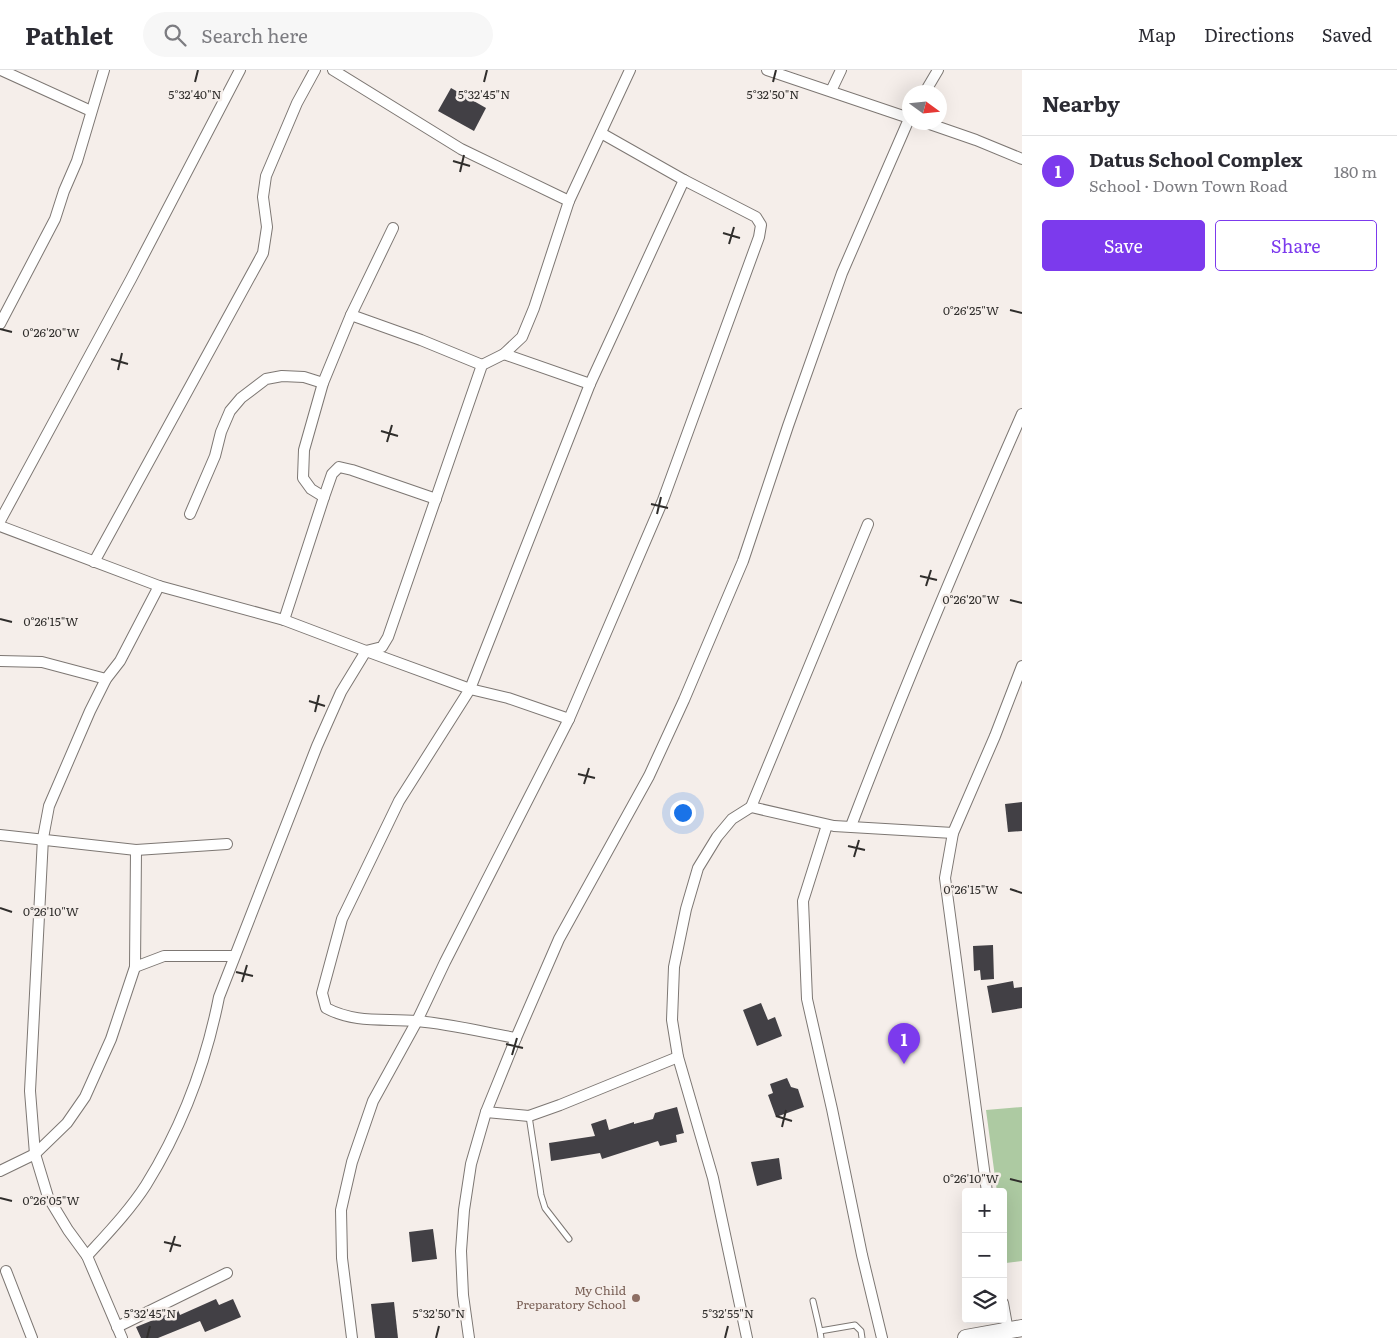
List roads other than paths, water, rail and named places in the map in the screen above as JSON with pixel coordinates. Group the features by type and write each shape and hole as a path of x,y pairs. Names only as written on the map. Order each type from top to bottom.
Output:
{"main road":[{"path":"966,1338 1015,1329"}],"street":[{"path":"1,70 91,111"},
{"path":"0,324 55,219 64,191 77,161 104,70"},
{"path":"0,521 140,262 240,70"},
{"path":"94,562 263,253 267,227 263,197 266,176 297,103 315,70"},
{"path":"333,70 461,149 569,201"},
{"path":"87,1256 145,1187 177,1129 203,1063 219,996 234,956 249,924 317,746 341,692 366,652 382,647 388,637 482,365 504,354 522,338 534,308 569,201 630,70"},
{"path":"767,70 902,115"},
{"path":"831,91 841,70"},
{"path":"928,85 938,70"},
{"path":"469,1338 463,1295 461,1251 464,1210 471,1164 486,1112 559,939 649,776 736,579 842,273 905,130"},
{"path":"947,130 1021,156"},
{"path":"352,1338 342,1258 341,1210 352,1162 373,1101 417,1021 445,962 569,719 663,500 759,237 760,225 756,217 684,180 601,133"},
{"path":"516,1038 417,1021 370,1020 335,1013 326,1008 322,993 342,919 400,801 470,688 590,384 684,180"},
{"path":"324,497 311,489 303,478 304,450 323,383 351,315 393,228"},
{"path":"351,315 421,340 482,365"},
{"path":"504,354 590,384"},
{"path":"190,514 215,456 221,432 230,410 241,398 266,379 282,376 304,377 323,383"},
{"path":"851,826 887,732 1022,414"},
{"path":"284,620 332,474 339,467 436,499"},
{"path":"746,1338 713,1178 678,1057 672,1020 674,967 686,909 698,868 717,837 732,818 750,807 868,524"},
{"path":"0,526 160,586 284,620 366,652 470,688 508,698 569,719"},
{"path":"122,1338 87,1256 68,1230 48,1196 35,1154 30,1091 43,838 49,806 106,679 120,661 160,586"},
{"path":"0,661 42,662 106,679"},
{"path":"987,1188 945,878 953,833 995,736 1022,666"},
{"path":"750,807 827,825 953,833"},
{"path":"827,825 803,901 807,999 882,1338"},
{"path":"0,835 43,838 136,850 227,844"},
{"path":"0,1171 35,1154 67,1123 85,1097 111,1039 135,967 136,850"},
{"path":"135,967 164,956 234,956"},
{"path":"486,1112 529,1116 678,1057"},
{"path":"6,1271 32,1338"},
{"path":"117,1327 227,1274"},
{"path":"1007,1312 1015,1329"}],"lane":[{"path":"529,1116 545,1208 569,1239"},
{"path":"814,1301 821,1338"},
{"path":"820,1331 855,1325 861,1331 862,1338"}],"place":[{"name":"Datus School Complex","path":"904,1064"},
{"name":"My Child Preparatory School","path":"636,1298"}]}
